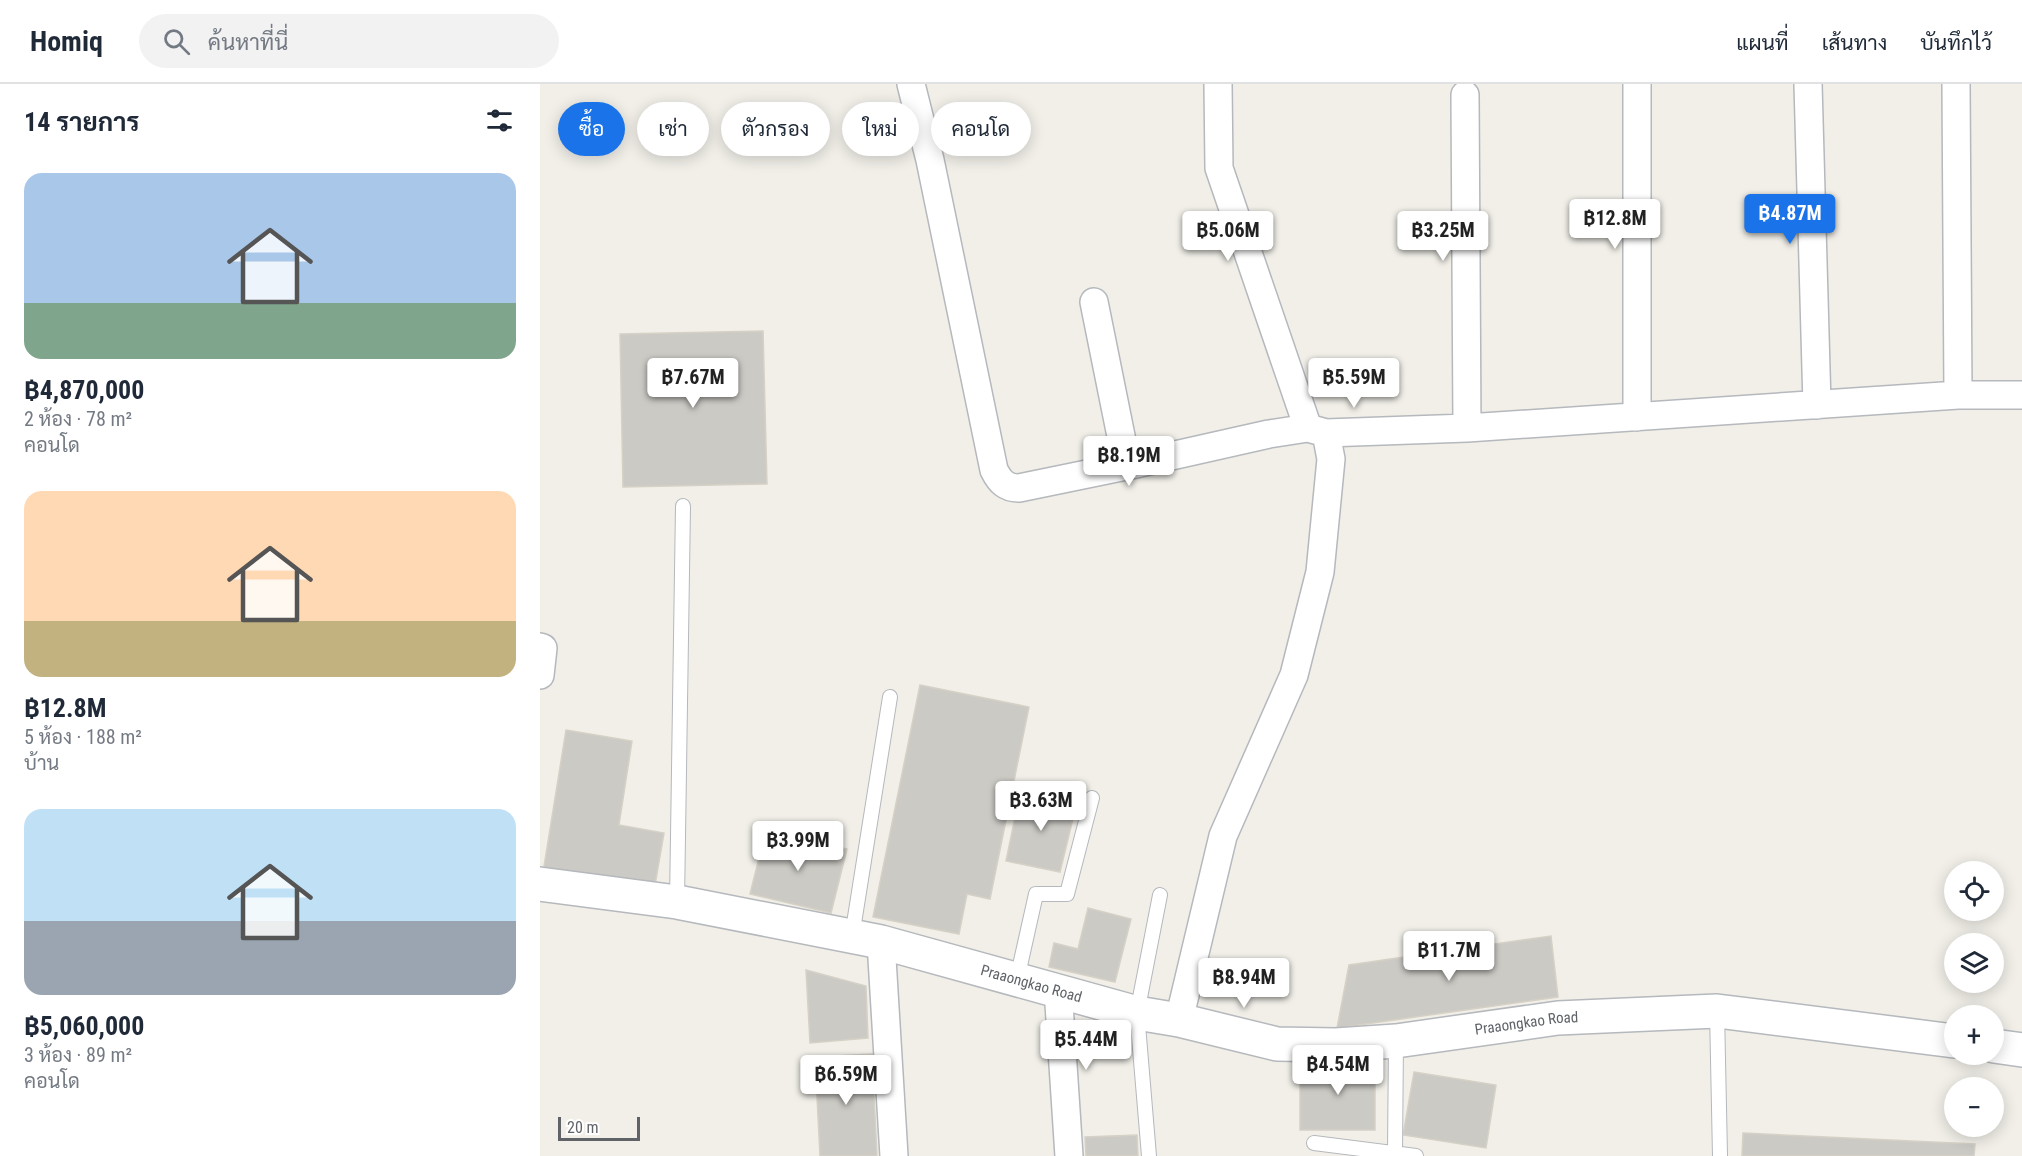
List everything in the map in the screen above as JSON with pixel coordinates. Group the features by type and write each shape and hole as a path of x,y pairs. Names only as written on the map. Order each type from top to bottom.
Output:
{"street":[{"path":"911,84 930,160 994,470 999,479 1012,488 1131,465 1269,434 1467,428 1958,395 2022,395"},
{"path":"1179,1020 1223,836 1294,675 1320,572 1331,459 1317,431 1219,168 1218,84"},
{"path":"1637,84 1637,417"},
{"path":"1808,84 1817,405"},
{"path":"1956,84 1958,395"},
{"path":"1465,95 1467,428"},
{"path":"1094,302 1122,441 1131,465"},
{"path":"540,647 543,648 540,675"},
{"name":"Praaongkao Road","path":"540,884 678,902 866,939 1016,982 1058,989 1137,1013 1179,1020 1277,1044 1336,1046 1396,1041 1558,1018 1717,1011 1944,1040"},
{"path":"866,939 894,1156"},
{"path":"1058,989 1069,1156"},
{"path":"2004,1047 2022,1050"}],"lane":[{"path":"678,902 683,507"},
{"path":"866,939 890,697"},
{"path":"1016,982 1036,894 1067,894 1092,798"},
{"path":"1149,1156 1137,1013 1160,895"},
{"path":"1717,1011 1720,1156"},
{"path":"1395,1152 1396,1041"},
{"path":"1314,1143 1416,1156"}],"building":[{"path":"763,331 767,484 623,487 620,334"},
{"path":"920,685 1029,707 990,899 967,894 959,934 873,917"},
{"path":"566,730 632,741 619,825 664,833 653,897 542,879"},
{"path":"1020,793 1077,802 1060,872 1006,861"},
{"path":"766,830 847,849 831,913 750,894"},
{"path":"1088,908 1131,919 1115,982 1049,967 1054,943 1078,949"},
{"path":"1551,936 1558,997 1337,1028 1349,965"},
{"path":"806,970 866,986 868,1038 810,1043"},
{"path":"872,1054 877,1156 820,1156 815,1057"},
{"path":"1300,1062 1375,1062 1375,1130 1300,1130"},
{"path":"1414,1072 1496,1085 1486,1148 1403,1135"},
{"path":"1743,1133 1975,1144 1974,1156 1742,1156"},
{"path":"1137,1135 1138,1156 1086,1156 1085,1137"}]}
